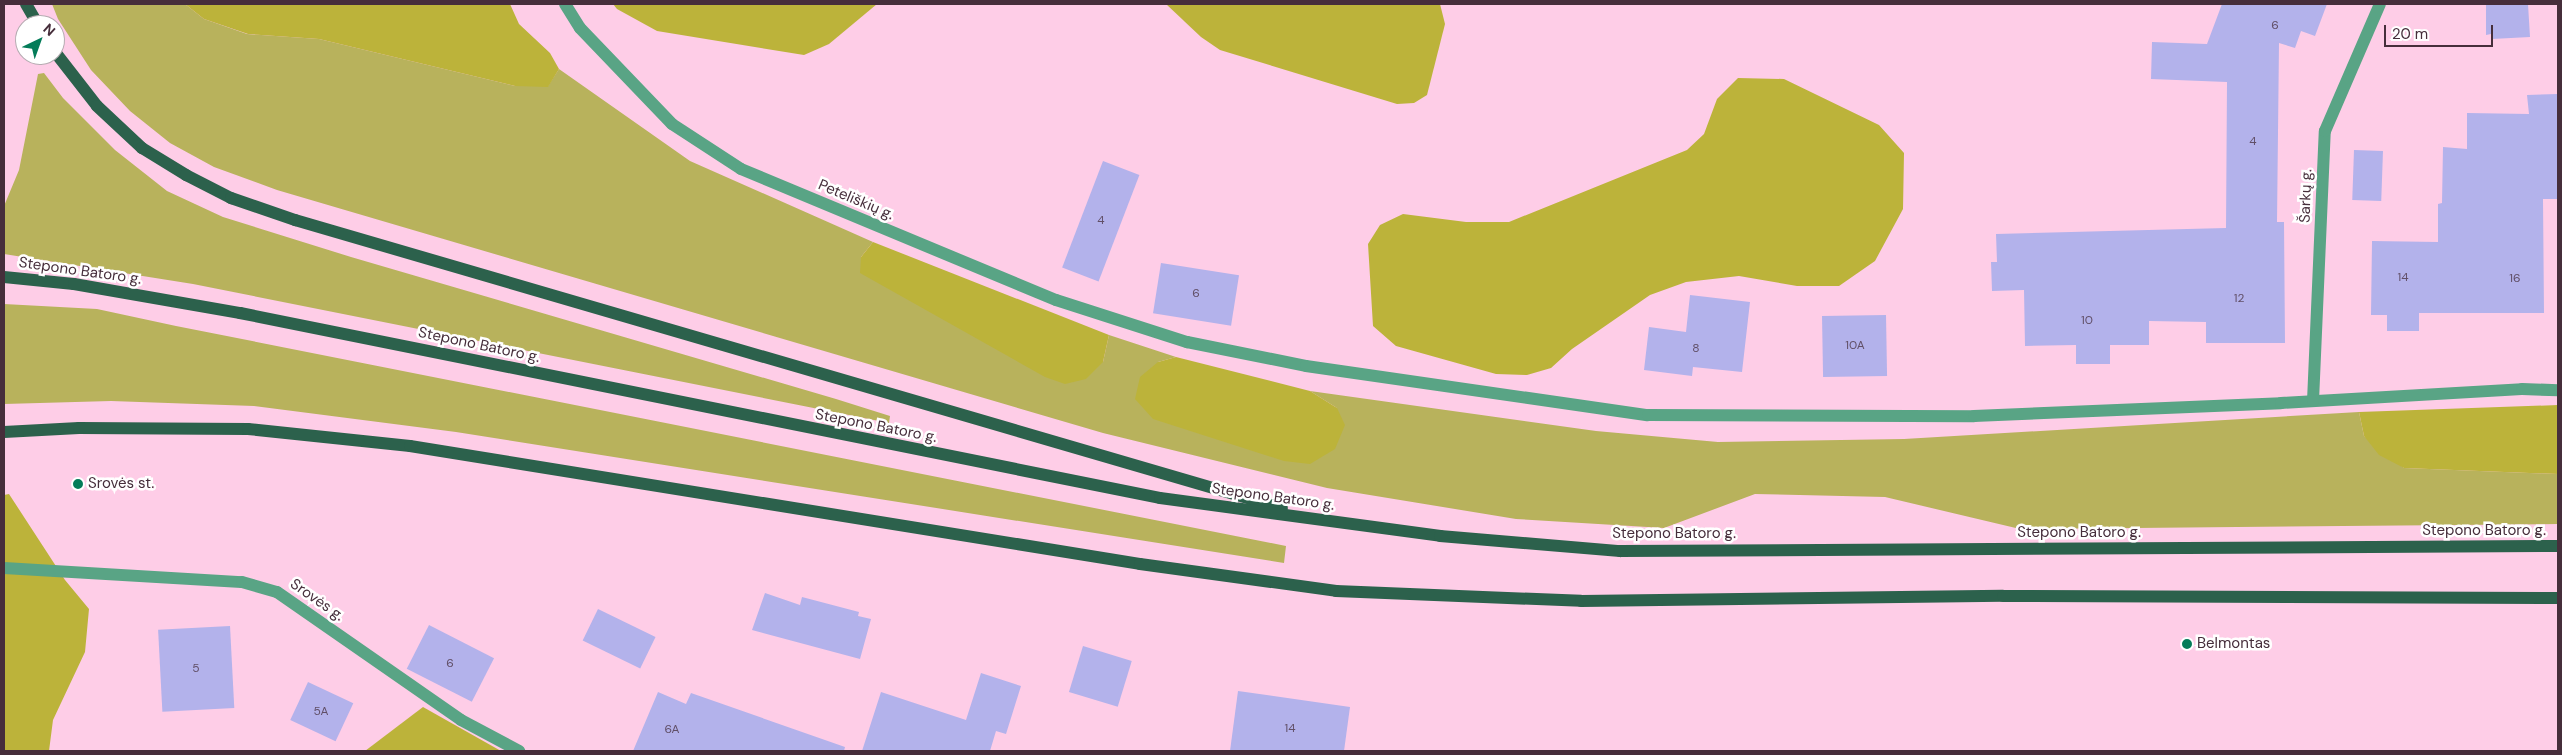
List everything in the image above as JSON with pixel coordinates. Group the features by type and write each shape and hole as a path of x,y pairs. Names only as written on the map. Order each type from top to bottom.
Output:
{"main road":[{"path":"26,4 32,15"},
{"path":"65,65 96,106 142,148 186,175 231,198 304,222 1323,520"},
{"name":"Stepono Batoro g.","path":"4,277 74,284 240,313 1160,498 1440,536 1620,551 2558,546"},
{"path":"4,432 79,428 248,429 410,446 1140,564 1336,591 1581,602 2003,596 2558,598"}],"street":[{"name":"Peteliškių g.","path":"565,4 580,28 672,124 741,169 1056,300 1188,342 1306,366 1648,415 1974,416 2313,401"},
{"name":"Šarkų g.","path":"2313,401 2325,131 2380,4"},
{"path":"2313,401 2522,389 2558,390"},
{"name":"Srovės g.","path":"4,568 242,582 277,592 461,720 519,751"}],"shaded area":[{"path":"52,4 185,4 204,19 247,34 319,39 515,86 548,86 559,69 690,161 873,242 861,257 1103,362 1109,335 1176,357 1158,362 1337,408 1310,391 1596,431 1718,442 1904,439 2359,412 2364,436 2404,468 2558,474 2558,524 2020,529 1885,497 1755,494 1664,528 1516,519 1327,488 1103,433 277,190 214,167 170,143 130,111 91,70 65,30 65,15 56,15"},
{"path":"185,4 510,4 519,24 550,53 559,69 548,87 515,86 319,39 248,34 204,19"},
{"path":"613,4 877,4 829,44 804,55 657,31 617,9"},
{"path":"1166,4 1440,4 1445,24 1427,95 1414,103 1397,104 1220,50 1201,37"},
{"path":"44,73 63,98 115,150 167,191 223,217 351,257 836,399 890,416 889,423 193,284 4,254 4,206 19,170 38,74"},
{"path":"1738,78 1784,79 1879,125 1904,153 1903,209 1875,261 1839,286 1797,286 1739,276 1686,282 1650,295 1572,349 1551,368 1527,375 1496,374 1396,346 1373,326 1368,244 1380,225 1403,214 1466,222 1509,222 1687,150 1704,134 1717,99"},
{"path":"873,242 1109,335 1103,362 1086,379 1065,384 1045,377 860,273 861,257"},
{"path":"4,304 97,309 1286,546 1284,563 456,432 254,406 111,401 4,404"},
{"path":"1176,357 1310,391 1337,408 1345,425 1335,449 1310,464 1284,461 1153,419 1135,399 1140,377 1158,362"},
{"path":"2558,405 2558,474 2404,468 2379,455 2364,436 2359,412"},
{"path":"9,494 65,580 89,609 85,652 53,720 49,751 4,751 4,495"},
{"path":"423,707 501,751 365,751"}],"building":[{"path":"2222,4 2327,4 2315,36 2301,31 2295,48 2279,43 2277,222 2284,222 2285,343 2206,343 2206,322 2149,321 2149,345 2110,345 2110,364 2076,364 2076,345 2025,346 2024,290 1992,291 1991,262 1997,262 1996,234 2226,228 2227,82 2151,79 2152,42 2207,44"},
{"path":"2486,4 2528,4 2530,37 2492,39 2491,34 2486,35"},
{"path":"2558,94 2558,199 2543,199 2544,313 2419,313 2419,331 2387,331 2387,315 2371,315 2372,241 2438,242 2438,204 2442,203 2443,147 2467,149 2467,113 2529,114 2527,95"},
{"path":"2354,150 2383,151 2381,201 2352,200"},
{"path":"1103,161 1139,175 1099,281 1062,267"},
{"path":"1161,263 1239,275 1231,326 1153,313"},
{"path":"1690,295 1750,302 1742,372 1693,367 1692,376 1644,370 1649,327 1686,332"},
{"path":"1886,315 1887,376 1823,377 1822,316"},
{"path":"765,593 800,605 802,597 859,612 858,616 871,619 860,659 752,630"},
{"path":"598,609 656,637 640,669 583,640"},
{"path":"429,625 494,658 472,702 407,669"},
{"path":"230,626 234,708 162,712 158,630"},
{"path":"1083,646 1132,661 1118,707 1069,692"},
{"path":"981,673 1021,686 1006,734 996,731 990,751 862,751 881,692 966,720"},
{"path":"308,682 353,703 336,741 290,720"},
{"path":"1238,691 1350,707 1344,751 1230,751"},
{"path":"658,692 686,704 691,693 845,747 844,751 633,751"}],"place":[{"name":"Srovės st.","path":"78,484"},
{"name":"Belmontas","path":"2187,644"}]}
